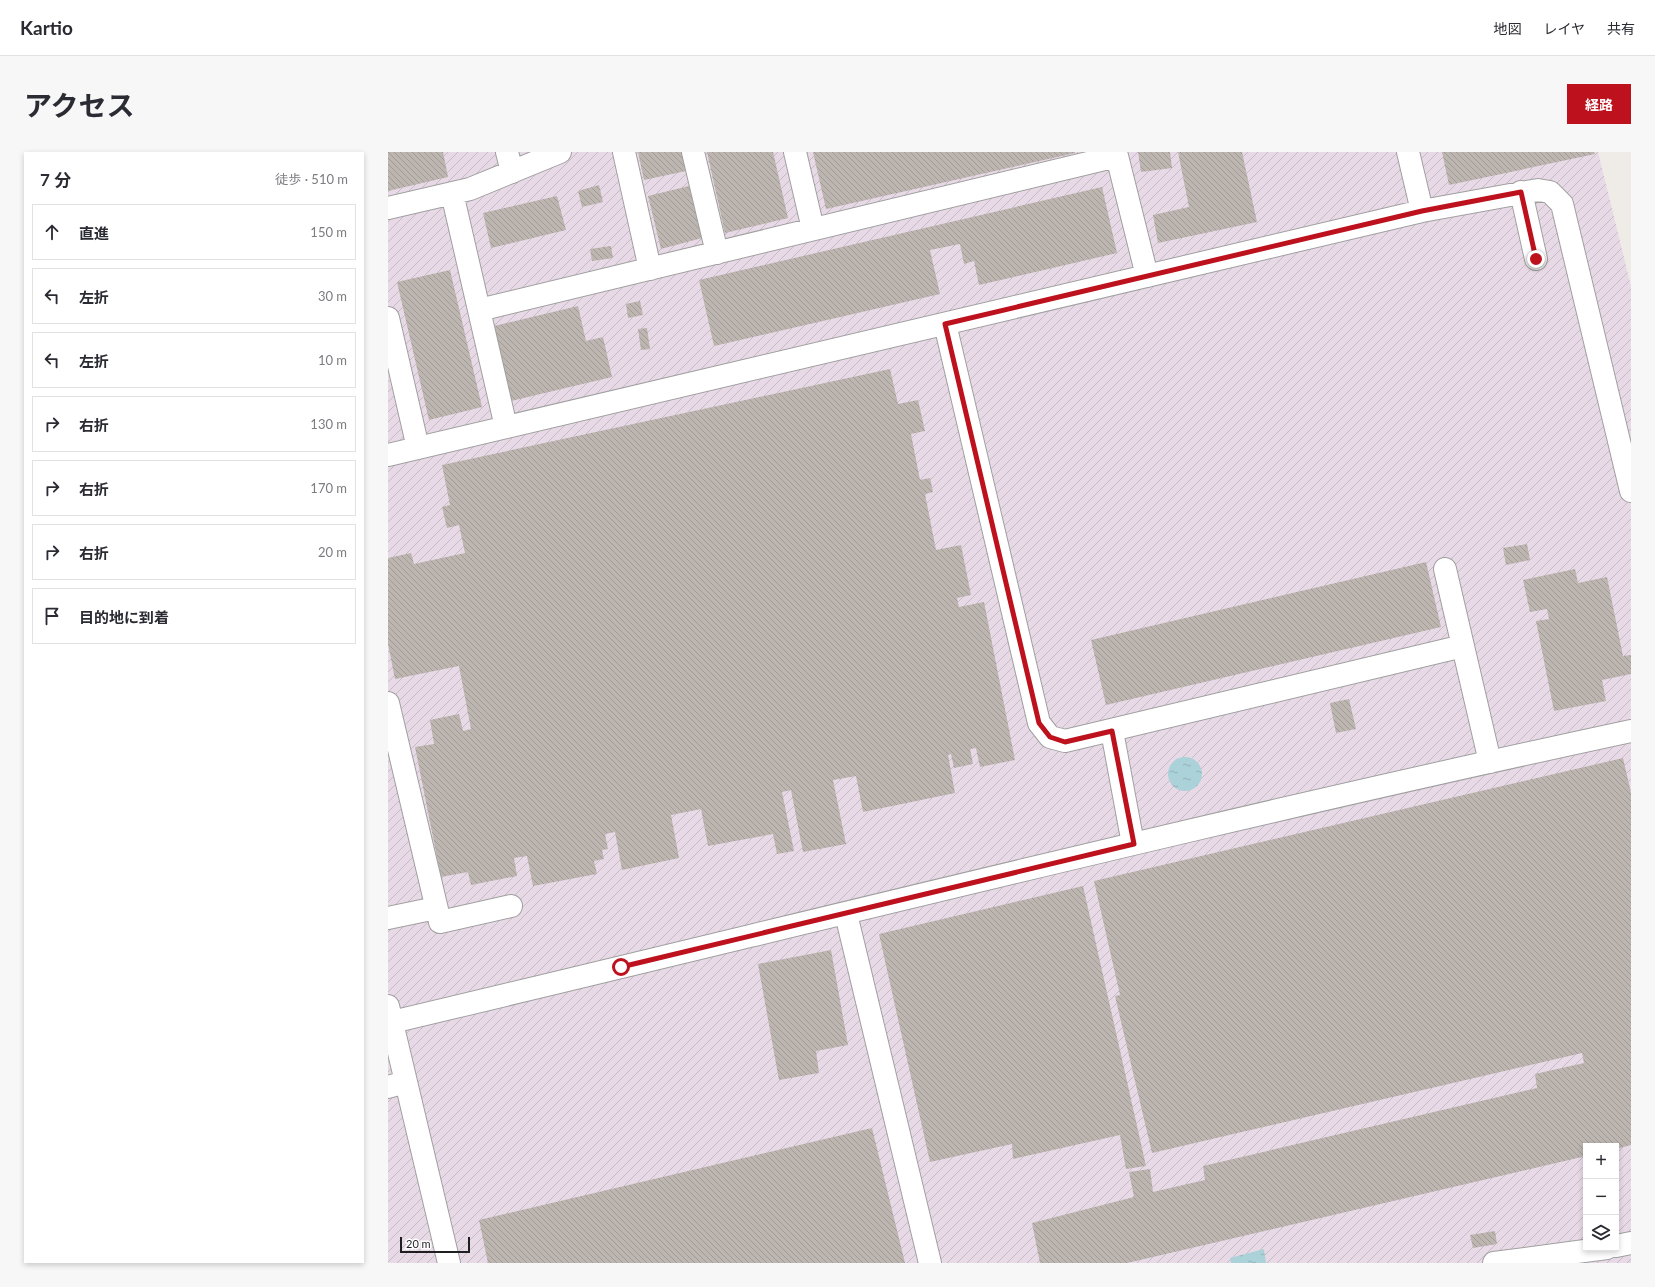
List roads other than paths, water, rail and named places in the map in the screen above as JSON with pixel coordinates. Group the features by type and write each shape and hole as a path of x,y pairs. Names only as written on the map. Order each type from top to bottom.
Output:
{"lane":[{"path":"388,208 470,189 523,152"},
{"path":"509,162 560,152"},
{"path":"624,152 650,269"},
{"path":"693,152 717,253"},
{"path":"795,152 813,229"},
{"path":"1408,152 1422,211"},
{"path":"479,310 1117,154 1147,276"},
{"path":"388,455 1422,211 1538,190 1550,192 1562,204 1631,491"},
{"path":"1521,192 1536,259"},
{"path":"452,193 506,427"},
{"path":"388,318 418,448"},
{"path":"945,324 1039,723 1050,737 1065,742 1463,646"},
{"path":"1445,570 1490,762"},
{"path":"388,703 440,922 511,906"},
{"path":"1112,731 1134,844"},
{"path":"449,1263 397,1084 390,1014 846,914 1134,844 1490,762 1631,732"},
{"path":"388,918 436,908"},
{"path":"846,914 930,1263"},
{"path":"1619,1245 1631,1243"},
{"path":"1494,1263 1584,1251"}],"water":[{"path":"1182,757 1188,757 1192,758 1199,764 1202,774 1201,781 1195,788 1188,791 1182,791 1178,790 1171,784 1168,777 1168,771 1169,767 1175,760"},
{"path":"1264,1249 1266,1263 1231,1263 1230,1258"}]}
